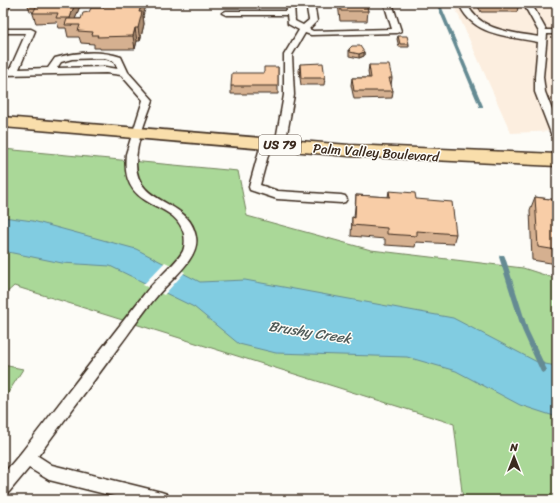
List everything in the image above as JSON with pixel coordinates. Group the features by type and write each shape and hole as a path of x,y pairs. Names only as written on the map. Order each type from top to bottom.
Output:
{"highway":[{"name":"Palm Valley Boulevard","path":"3,122 273,144 464,157 557,160"}],"lane":[{"path":"3,10 7,3"},
{"path":"290,3 291,22 311,33 397,31 388,3"},
{"path":"310,3 313,22 304,30 288,55 290,95 273,144 254,187 277,195 341,199"},
{"path":"463,3 470,17 480,25 495,30 543,36 557,32"},
{"path":"527,3 543,36 539,77 540,92 557,136"},
{"path":"226,13 290,13"},
{"path":"3,31 31,31 8,72"},
{"path":"3,486 27,458 152,294 188,254 191,247 191,233 182,219 144,195 134,182 131,171 131,160 137,134 148,100 124,73 118,59 106,55 71,56 58,60 51,71"},
{"path":"8,72 106,70 124,73"},
{"path":"27,458 49,472 161,500"}],"shaded area":[{"path":"453,3 557,3 557,131 511,133"}],"green space":[{"path":"3,149 238,171 247,216 371,250 523,268 557,279 557,500 463,500 454,424 14,286 3,296"},
{"path":"3,365 23,369 3,401"}],"water":[{"name":"Brushy Creek","path":"3,217 33,221 136,249 200,282 245,280 453,318 539,363 557,366 557,417 520,405 456,371 407,357 276,353 239,344 194,307 110,266 62,263 8,252 3,242"}],"pier":[{"path":"165,262 185,272 164,295 143,285"}],"building":[{"path":"32,3 75,3 70,18 56,18 58,13 33,13 37,5 31,5"},
{"path":"105,3 142,3 139,12 142,12 138,28 135,28 133,36 97,37 98,35 92,35 93,32 78,31 80,25 65,25 67,19 81,19 83,13 89,12 91,8 103,8"},
{"path":"340,3 366,3 368,11 341,11"},
{"path":"398,36 407,36 409,44 400,44"},
{"path":"352,46 360,46 364,52 359,54 350,52 349,49"},
{"path":"323,63 325,78 301,78 300,64"},
{"path":"369,65 389,65 392,78 389,78 393,91 354,91 352,78 371,78"},
{"path":"264,67 278,67 278,86 231,86 232,73 264,73"},
{"path":"389,191 415,193 416,199 452,202 456,234 417,231 417,236 387,234 387,228 352,225 352,217 355,218 356,195 390,197"},
{"path":"535,197 557,200 557,250 538,247"}],"waterway":[{"path":"438,3 481,106"},
{"path":"502,257 525,330 543,370"}]}
